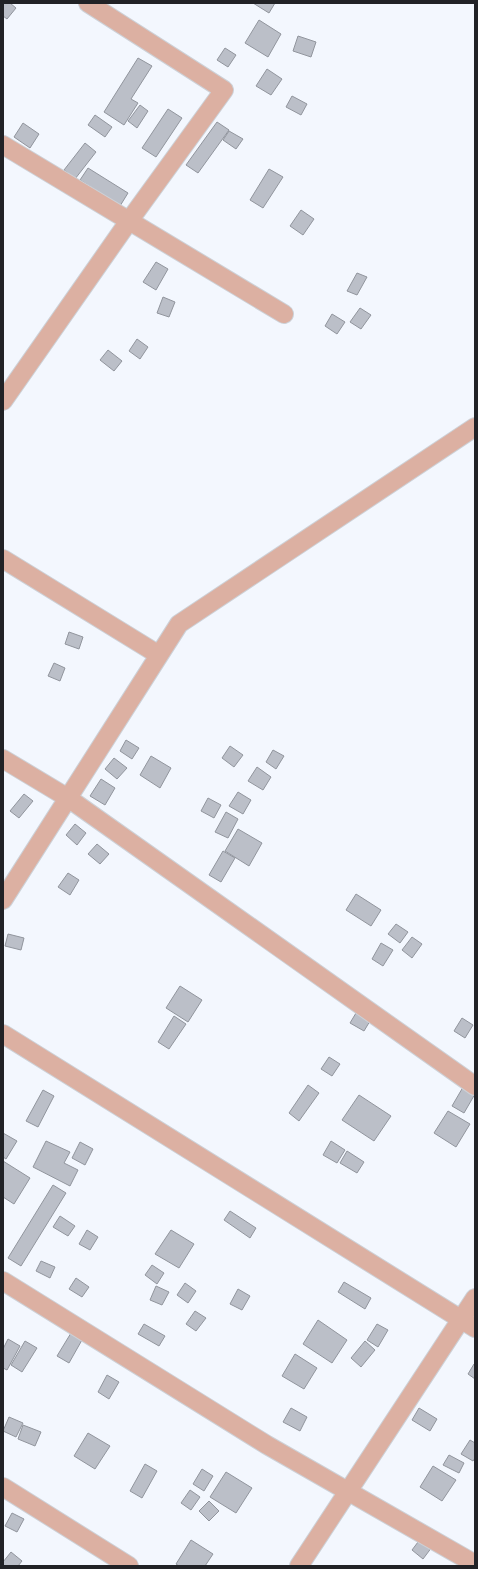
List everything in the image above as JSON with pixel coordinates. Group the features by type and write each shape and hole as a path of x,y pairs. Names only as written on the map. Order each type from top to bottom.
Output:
{"street":[{"path":"3,401 129,221 224,90 88,3"},
{"path":"3,145 284,314"},
{"path":"3,900 179,624 475,427"},
{"path":"3,559 159,655"},
{"path":"3,759 68,798 475,1086"},
{"path":"3,1034 468,1323"},
{"path":"3,1281 267,1445 475,1564"},
{"path":"299,1566 347,1492 468,1323 475,1298"},
{"path":"3,1487 129,1566"}],"building":[{"path":"3,3 10,3 16,8 7,19 3,16"},
{"path":"253,3 275,3 269,13"},
{"path":"259,20 281,34 268,57 245,43"},
{"path":"298,36 316,42 311,57 293,51"},
{"path":"225,48 236,55 228,67 217,60"},
{"path":"138,58 152,66 131,99 138,103 124,125 104,112"},
{"path":"267,69 282,79 271,95 256,86"},
{"path":"292,96 307,104 301,115 286,107"},
{"path":"140,105 148,111 137,128 128,121"},
{"path":"168,109 182,118 156,157 142,148"},
{"path":"95,115 112,127 105,137 88,125"},
{"path":"217,122 229,130 198,173 186,165"},
{"path":"23,123 39,134 30,148 14,137"},
{"path":"229,131 243,139 236,149 223,140"},
{"path":"85,143 96,152 75,179 64,170"},
{"path":"88,168 128,193 120,206 80,180"},
{"path":"269,169 283,177 263,208 250,200"},
{"path":"301,210 314,219 303,235 290,226"},
{"path":"156,262 168,269 156,290 143,282"},
{"path":"357,273 367,277 357,295 347,291"},
{"path":"163,297 175,302 169,317 157,313"},
{"path":"360,308 371,315 361,329 350,322"},
{"path":"332,314 345,322 337,334 325,326"},
{"path":"137,339 148,347 140,359 129,351"},
{"path":"108,350 122,361 114,371 100,360"},
{"path":"69,632 83,637 79,649 65,644"},
{"path":"54,663 65,668 60,681 48,676"},
{"path":"126,740 139,748 132,759 120,751"},
{"path":"230,746 243,755 234,767 222,758"},
{"path":"273,750 284,756 276,769 266,762"},
{"path":"151,756 171,768 160,788 140,775"},
{"path":"114,758 127,768 117,779 105,769"},
{"path":"257,767 271,777 263,790 248,781"},
{"path":"101,779 115,788 105,805 90,796"},
{"path":"238,792 251,800 243,814 229,806"},
{"path":"24,794 33,801 19,818 10,811"},
{"path":"208,798 221,805 214,818 201,811"},
{"path":"226,812 238,819 228,838 215,832"},
{"path":"75,824 86,833 77,845 66,835"},
{"path":"238,829 262,843 249,866 225,851"},
{"path":"97,844 109,854 100,864 88,854"},
{"path":"223,851 235,858 221,882 209,875"},
{"path":"68,873 79,880 70,895 58,887"},
{"path":"356,894 381,910 371,926 346,910"},
{"path":"396,924 408,932 400,943 388,934"},
{"path":"8,934 24,938 21,950 5,946"},
{"path":"412,937 422,944 412,958 402,950"},
{"path":"381,943 393,950 383,966 372,959"},
{"path":"180,986 202,1000 188,1022 166,1008"},
{"path":"356,1013 370,1021 364,1031 350,1023"},
{"path":"174,1016 186,1024 169,1049 158,1042"},
{"path":"462,1018 473,1025 465,1038 454,1031"},
{"path":"329,1057 340,1064 332,1076 321,1069"},
{"path":"466,1082 475,1094 464,1113 452,1106"},
{"path":"308,1085 319,1093 299,1121 289,1113"},
{"path":"43,1090 54,1096 38,1127 26,1121"},
{"path":"359,1095 391,1116 374,1141 342,1120"},
{"path":"448,1111 470,1124 456,1147 434,1133"},
{"path":"3,1133 17,1141 6,1159 3,1157"},
{"path":"46,1141 70,1152 64,1163 78,1170 70,1186 33,1167"},
{"path":"331,1141 345,1150 337,1163 323,1155"},
{"path":"80,1142 93,1149 85,1165 72,1158"},
{"path":"347,1151 364,1162 357,1173 340,1163"},
{"path":"3,1161 30,1178 14,1204 3,1197"},
{"path":"53,1185 66,1193 21,1266 8,1258"},
{"path":"230,1211 256,1228 250,1238 224,1220"},
{"path":"60,1216 75,1226 68,1236 53,1227"},
{"path":"87,1230 98,1237 90,1250 79,1244"},
{"path":"171,1230 194,1244 179,1268 155,1254"},
{"path":"41,1261 55,1267 50,1278 36,1271"},
{"path":"152,1265 164,1273 157,1284 145,1275"},
{"path":"76,1278 89,1287 82,1297 69,1289"},
{"path":"344,1282 371,1298 365,1309 338,1292"},
{"path":"185,1283 196,1291 188,1303 177,1295"},
{"path":"156,1286 169,1292 162,1305 150,1300"},
{"path":"238,1289 250,1296 242,1310 230,1304"},
{"path":"195,1311 206,1318 196,1331 186,1324"},
{"path":"318,1320 347,1340 332,1363 303,1344"},
{"path":"144,1324 165,1336 159,1346 138,1334"},
{"path":"377,1324 388,1330 378,1347 367,1340"},
{"path":"71,1333 82,1340 69,1363 57,1356"},
{"path":"8,1339 20,1346 7,1370 3,1368 3,1349"},
{"path":"25,1341 37,1348 22,1372 11,1365"},
{"path":"365,1341 375,1350 361,1367 351,1358"},
{"path":"295,1354 317,1368 304,1389 282,1376"},
{"path":"475,1364 475,1379 468,1374"},
{"path":"107,1375 119,1382 109,1399 98,1392"},
{"path":"291,1408 307,1417 300,1431 283,1422"},
{"path":"419,1408 437,1419 430,1431 412,1420"},
{"path":"9,1417 23,1423 16,1437 3,1431"},
{"path":"23,1425 41,1432 35,1446 18,1439"},
{"path":"88,1433 110,1446 95,1469 74,1456"},
{"path":"470,1440 475,1443 475,1458 473,1461 461,1454"},
{"path":"449,1455 464,1463 459,1473 443,1465"},
{"path":"145,1464 157,1471 142,1498 130,1491"},
{"path":"433,1466 456,1480 442,1501 420,1487"},
{"path":"202,1469 213,1476 204,1491 193,1484"},
{"path":"226,1472 252,1488 236,1513 210,1497"},
{"path":"190,1490 200,1497 191,1510 181,1503"},
{"path":"209,1501 219,1511 209,1521 199,1511"},
{"path":"12,1513 24,1519 17,1532 5,1526"},
{"path":"424,1534 435,1543 423,1559 412,1550"},
{"path":"191,1540 213,1554 205,1566 179,1566 176,1564"},
{"path":"11,1552 22,1561 18,1566 3,1566 3,1562"}]}
